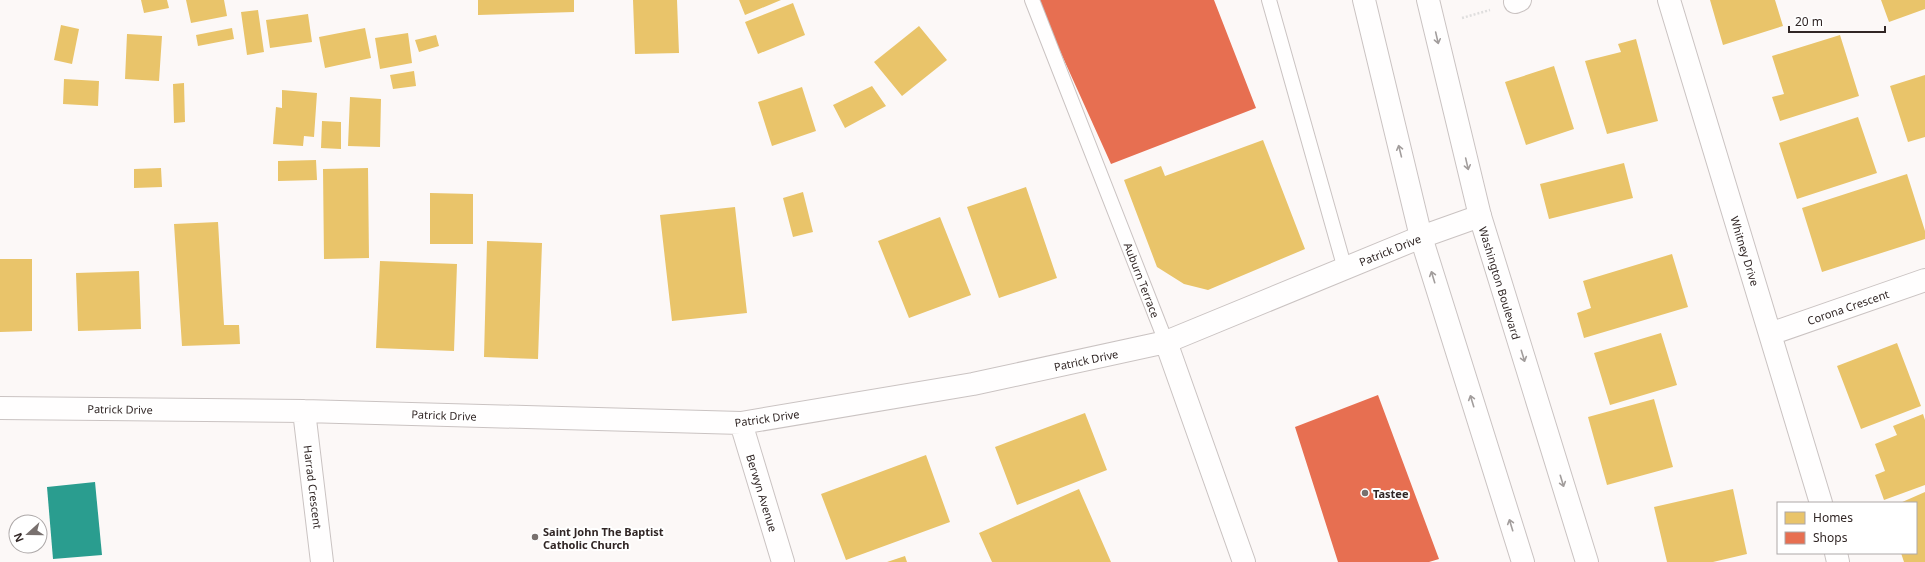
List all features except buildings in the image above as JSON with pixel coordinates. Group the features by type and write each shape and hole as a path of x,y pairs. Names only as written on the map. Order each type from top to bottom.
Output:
{"main road":[{"path":"1364,0 1421,237 1522,562"},
{"name":"Washington Boulevard","path":"1428,0 1480,216 1587,562"},
{"name":"Whitney Drive","path":"1669,0 1821,502"},
{"name":"Patrick Drive","path":"0,408 304,411 741,423 973,384 1166,342 1421,237 1480,216"},
{"name":"Corona Crescent","path":"1770,334 1925,280"},
{"name":"Auburn Terrace","path":"1166,342 1244,562"},
{"name":"Harrad Crescent","path":"304,411 322,562"},
{"name":"Berwyn Avenue","path":"741,423 783,562"}],"lane":[{"name":"Auburn Terrace","path":"1032,0 1166,342"},
{"path":"1269,0 1345,269"}],"path":[{"path":"1435,27 1517,1"}],"place":[{"name":"Tastee","path":"1365,493"},
{"name":"Saint John The Baptist Catholic Church","path":"535,537"}]}
